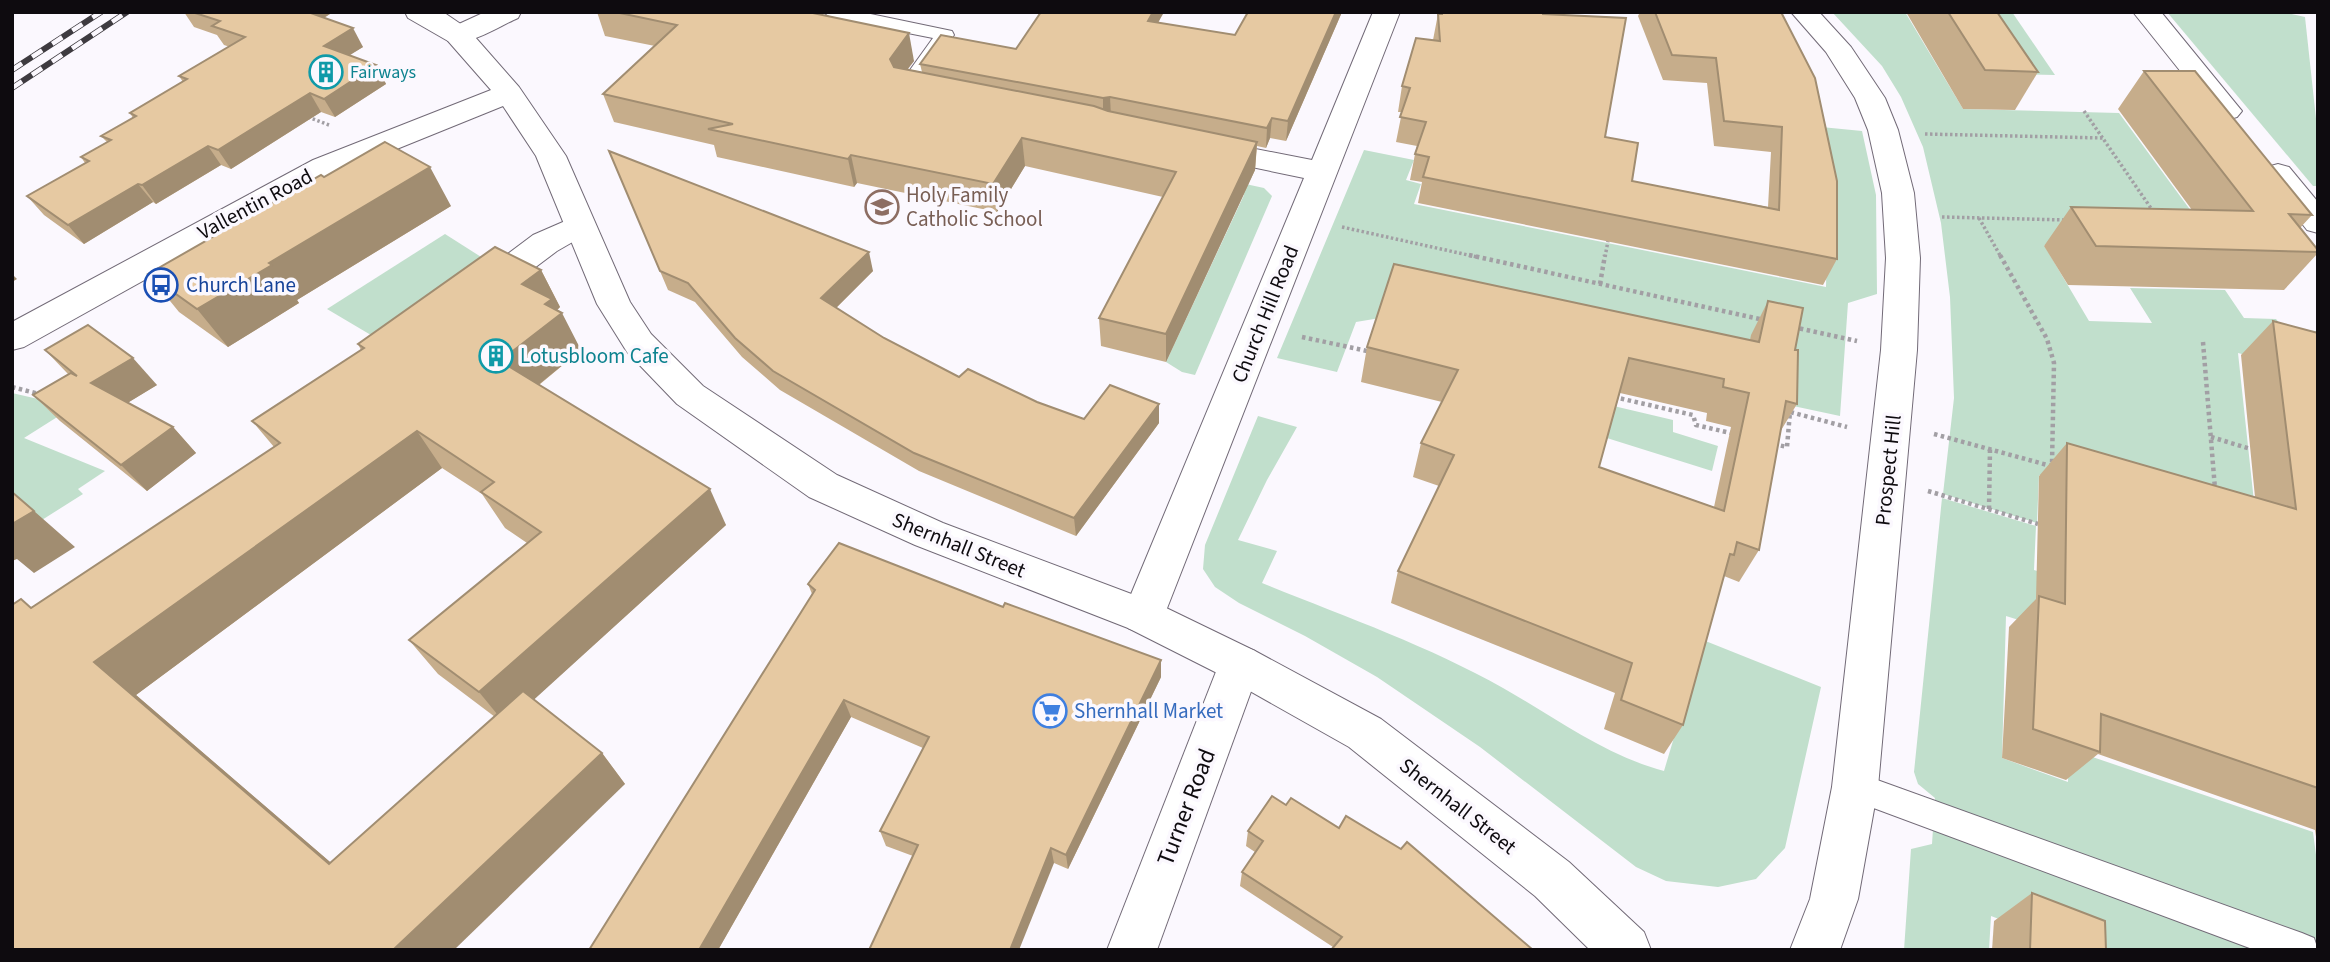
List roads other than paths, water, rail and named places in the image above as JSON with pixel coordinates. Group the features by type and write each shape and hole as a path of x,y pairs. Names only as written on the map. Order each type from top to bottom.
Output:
{"street":[{"name":"Shernhall Street","path":"418,12 458,35 509,93 551,156 614,304 639,344 690,395 823,486 929,534 1143,616 1240,664 1365,733 1552,879 1626,950"},
{"path":"458,35 508,12"},
{"name":"Church Hill Road","path":"1143,616 1387,12"},
{"name":"Prospect Hill","path":"1804,12 1837,47 1870,98 1883,131 1898,193 1903,258 1892,430 1855,788 1834,899 1815,950"},
{"path":"2146,12 2318,223"},
{"name":"Vallentin Road","path":"12,338 324,167 509,93"},
{"path":"1177,142 1323,172"},
{"path":"462,304 545,243 579,225"},
{"name":"Turner Road","path":"1132,950 1240,664"}],"lane":[{"path":"832,12 945,35 907,88 948,96"},
{"path":"1855,788 2302,950"}],"railway":[{"path":"12,70 101,12"},
{"path":"12,88 127,12"}],"place":[{"name":"Fairways","path":"326,72"},
{"name":"Holy Family Catholic School","path":"882,207"},
{"name":"Church Lane","path":"161,285"},
{"name":"Lotusbloom Cafe","path":"496,356"},
{"name":"Shernhall Market","path":"1050,711"}]}
